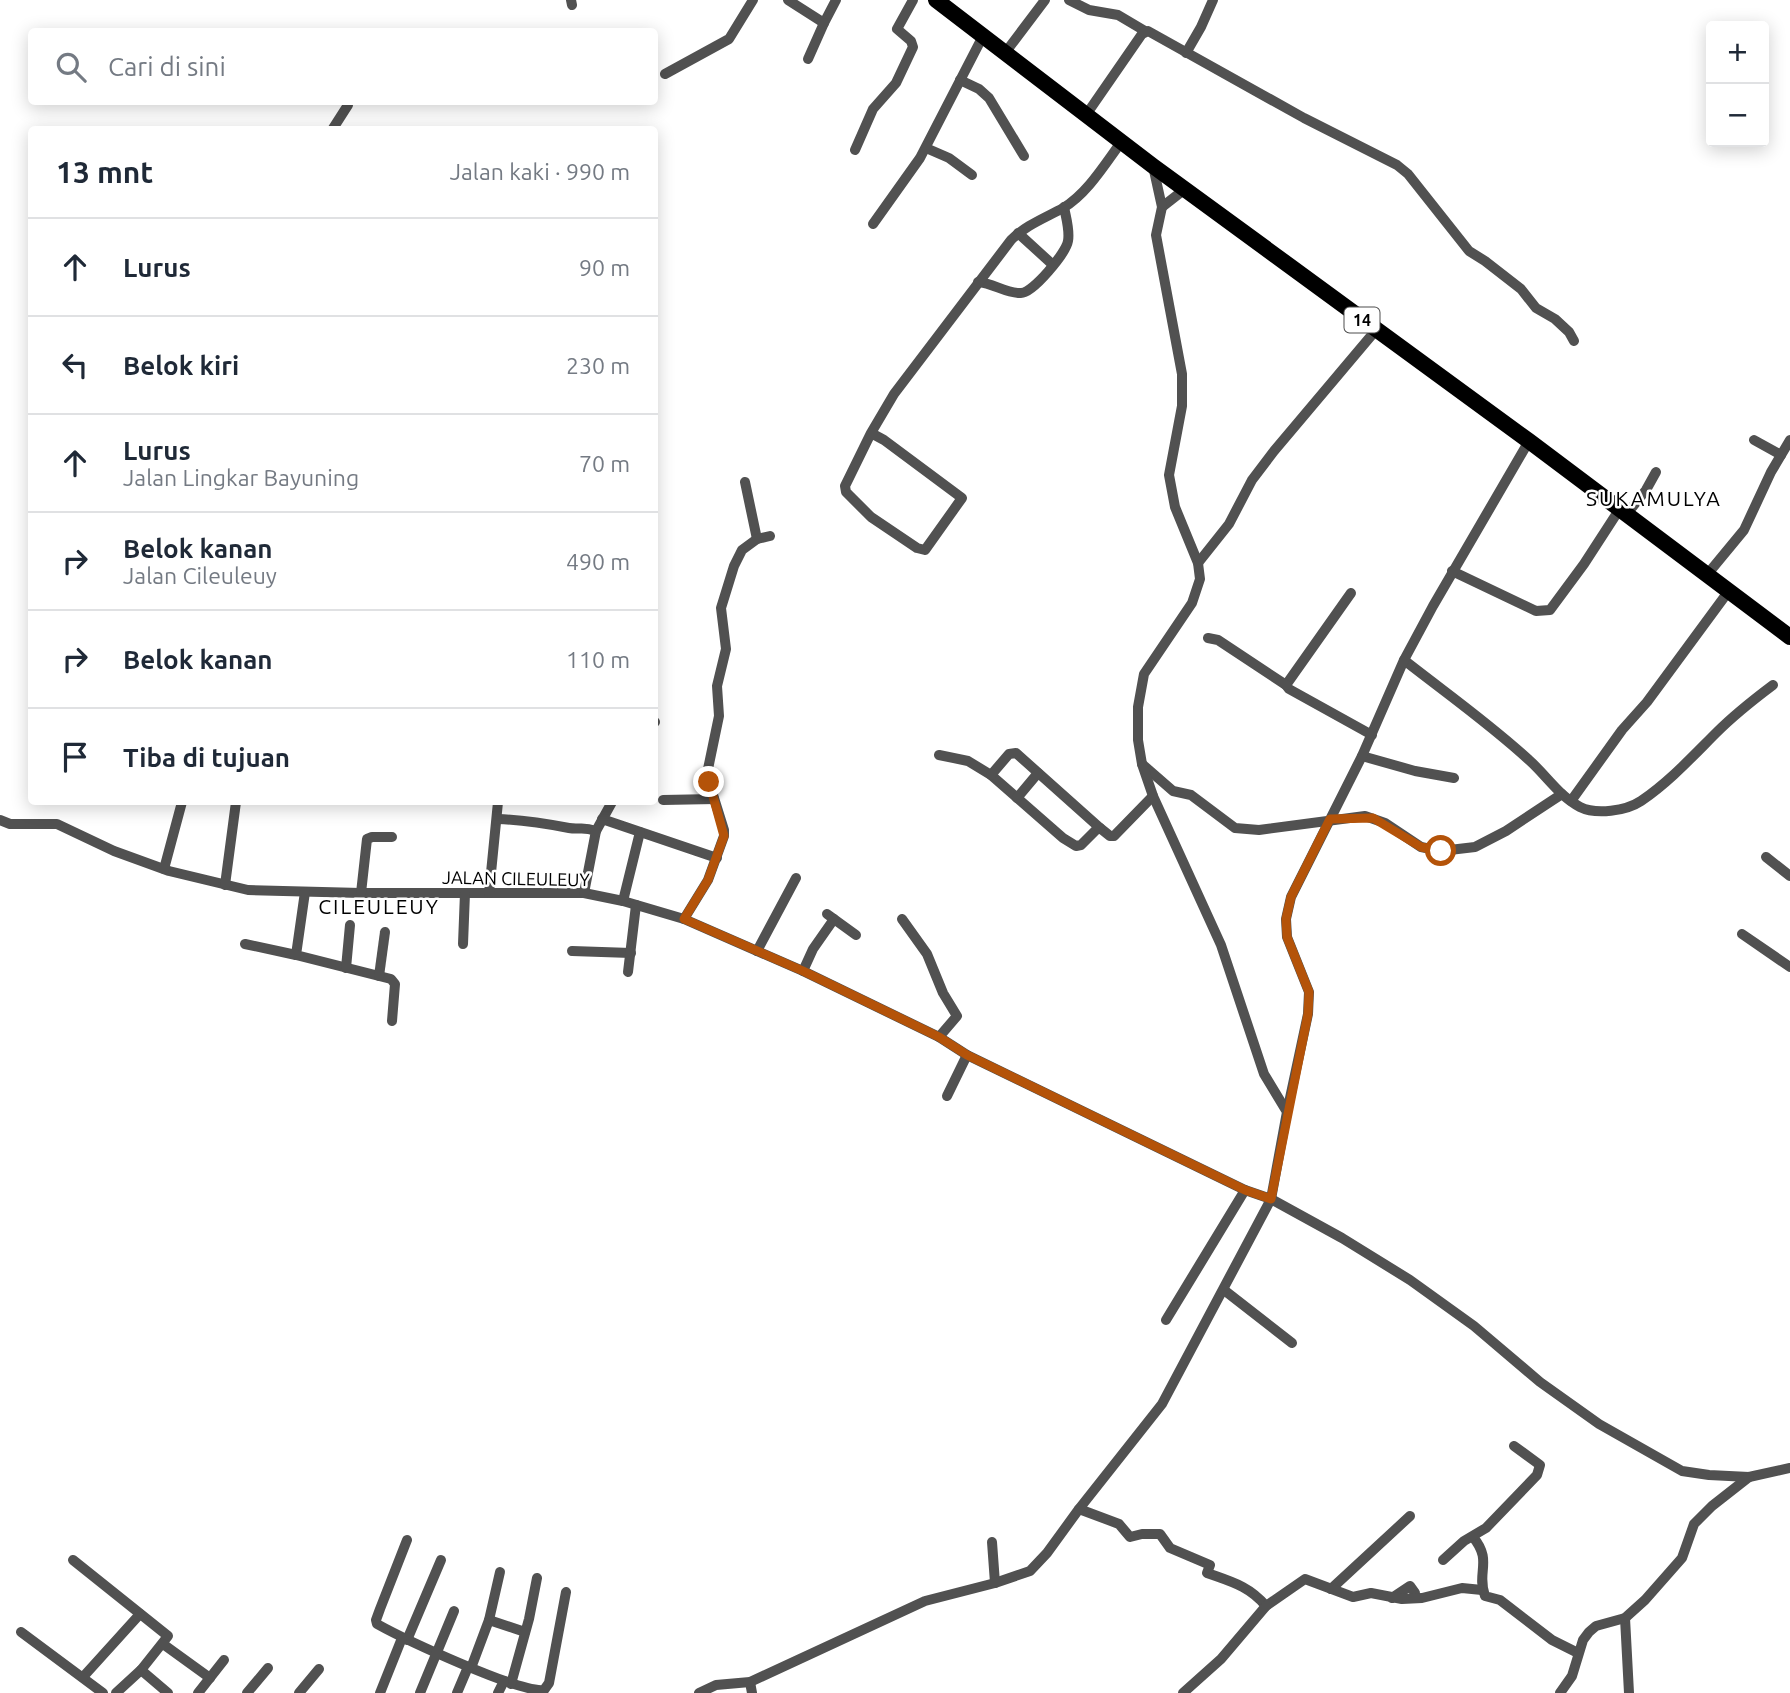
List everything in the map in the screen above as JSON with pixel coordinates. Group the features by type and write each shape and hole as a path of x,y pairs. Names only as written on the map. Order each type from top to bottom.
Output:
{"highway":[{"name":"14","path":"936,0 1153,166 1529,441 1790,637"}],"street":[{"path":"665,74 729,39 753,0"},
{"path":"788,0 824,23"},
{"path":"808,59 836,0"},
{"path":"855,150 873,109 896,83 912,47 912,41 897,29 913,0"},
{"path":"1005,53 1045,0"},
{"path":"1069,0 1089,10 1118,15 1397,166 1408,174 1469,251 1521,289 1536,308 1555,319 1574,341"},
{"path":"1186,52 1202,27 1213,0"},
{"path":"1086,115 1145,31"},
{"path":"873,224 926,148 983,36"},
{"path":"960,80 979,89 989,98 1024,156"},
{"path":"334,126 347,105"},
{"path":"871,433 962,498 925,550 917,548 871,517 846,492 845,486 871,433 894,394 978,282 1018,233 1064,208 1091,182 1122,141"},
{"path":"926,148 948,158 972,175"},
{"path":"1153,166 1162,207 1156,235 1182,374 1182,406 1169,475 1175,507 1198,564 1200,579 1192,603 1144,674 1138,707 1138,740 1142,764 1153,796 1221,945 1264,1074 1287,1112"},
{"path":"1162,207 1185,189"},
{"path":"978,282 991,283 1019,294 1034,289 1068,240 1064,208"},
{"path":"1018,233 1052,264"},
{"path":"1198,564 1229,524 1252,480 1267,460 1376,330"},
{"path":"1754,440 1781,455"},
{"path":"1706,576 1744,530 1790,440"},
{"path":"699,1693 716,1685 751,1687 925,1601 1030,1571 1047,1553 1162,1404 1271,1199 1308,1014 1309,992 1287,937 1286,919 1291,897 1362,756 1404,660 1452,571 1529,441"},
{"path":"1452,571 1536,611 1550,610 1623,512 1646,490 1656,472"},
{"path":"745,482 757,539"},
{"path":"684,919 708,880 724,830 709,782 708,769 719,716 717,686 726,649 721,608 742,550 757,539 770,536"},
{"path":"1572,801 1622,730 1647,702 1728,592"},
{"path":"1286,685 1351,593"},
{"path":"1208,638 1218,640 1289,689 1372,735"},
{"path":"1404,660 1509,743 1562,794 1582,808 1601,811 1639,802 1684,767 1732,718 1773,685"},
{"path":"991,775 1009,754 1013,753 1110,836 1114,836 1153,796"},
{"path":"939,755 968,761 991,775 1071,845 1081,845 1100,828"},
{"path":"1362,756 1415,771 1454,778"},
{"path":"1142,764 1173,791 1191,795 1236,828 1259,830 1330,819 1373,818 1421,847 1441,851 1475,846 1506,831 1562,794"},
{"path":"1017,797 1038,773"},
{"path":"663,800 715,799"},
{"path":"164,869 181,805"},
{"path":"225,885 236,805"},
{"path":"489,893 498,805"},
{"path":"584,893 596,831 610,805"},
{"path":"602,818 716,858"},
{"path":"498,819 530,820 571,829 584,826 596,831"},
{"name":"JALAN CILEULEUY","path":"0,820 10,824 57,824 114,851 164,869 248,890 584,893 684,919 803,971 939,1037 967,1055 1245,1190 1271,1199 1342,1238 1410,1280 1474,1326 1540,1382 1600,1424 1682,1471 1749,1477"},
{"path":"623,901 640,832"},
{"path":"361,893 367,839 392,837"},
{"path":"1766,857 1790,876"},
{"path":"757,951 796,878"},
{"path":"296,955 305,892"},
{"path":"463,944 465,893"},
{"path":"628,972 636,905"},
{"path":"803,971 830,917 856,935"},
{"path":"902,919 927,954 943,993 957,1016 939,1037"},
{"path":"346,968 351,925"},
{"path":"379,976 385,932"},
{"path":"1742,934 1790,967"},
{"path":"245,944 391,979 395,984 392,1021"},
{"path":"572,951 631,953"},
{"path":"947,1096 967,1055"},
{"path":"1166,1320 1245,1190"},
{"path":"1224,1290 1292,1343"},
{"path":"1443,1560 1508,1507 1541,1469 1538,1462 1514,1446"},
{"path":"1560,1693 1572,1676 1583,1640 1596,1626 1625,1618 1682,1558 1694,1524 1712,1506 1749,1477 1790,1468"},
{"path":"1079,1509 1119,1524 1130,1536 1160,1534 1170,1548 1210,1565 1208,1573 1255,1593 1266,1606"},
{"path":"1331,1589 1410,1516"},
{"path":"1473,1537 1482,1547 1484,1556 1482,1590 1485,1596 1500,1600 1552,1640 1578,1653"},
{"path":"407,1540 376,1620 377,1624 404,1639 508,1683 536,1692 544,1690 549,1683 566,1592"},
{"path":"992,1542 999,1582"},
{"path":"73,1560 167,1636 141,1670 116,1693"},
{"path":"380,1693 441,1560"},
{"path":"457,1693 489,1620 500,1572"},
{"path":"498,1693 508,1683 525,1632 537,1578"},
{"path":"1183,1693 1221,1659 1266,1606 1305,1578 1353,1597 1371,1593 1392,1598 1422,1598 1462,1588 1482,1590"},
{"path":"1392,1598 1410,1586 1415,1593"},
{"path":"420,1693 454,1611"},
{"path":"83,1677 140,1614"},
{"path":"1625,1618 1629,1693"},
{"path":"489,1620 525,1632"},
{"path":"21,1632 103,1693"},
{"path":"163,1644 210,1678"},
{"path":"198,1693 224,1660"},
{"path":"247,1693 268,1668"},
{"path":"299,1693 318,1669"},
{"path":"141,1670 167,1693"}],"district":[{"name":"SUKAMULYA","path":"1654,499"},
{"name":"CILEULEUY","path":"379,907"}],"route":[{"path":"709,782 724,836 708,880 684,919 803,971 939,1037 967,1055 1245,1190 1271,1199 1308,1014 1309,992 1285,928 1291,897 1330,819 1365,816 1373,818 1421,847 1441,851"}]}
